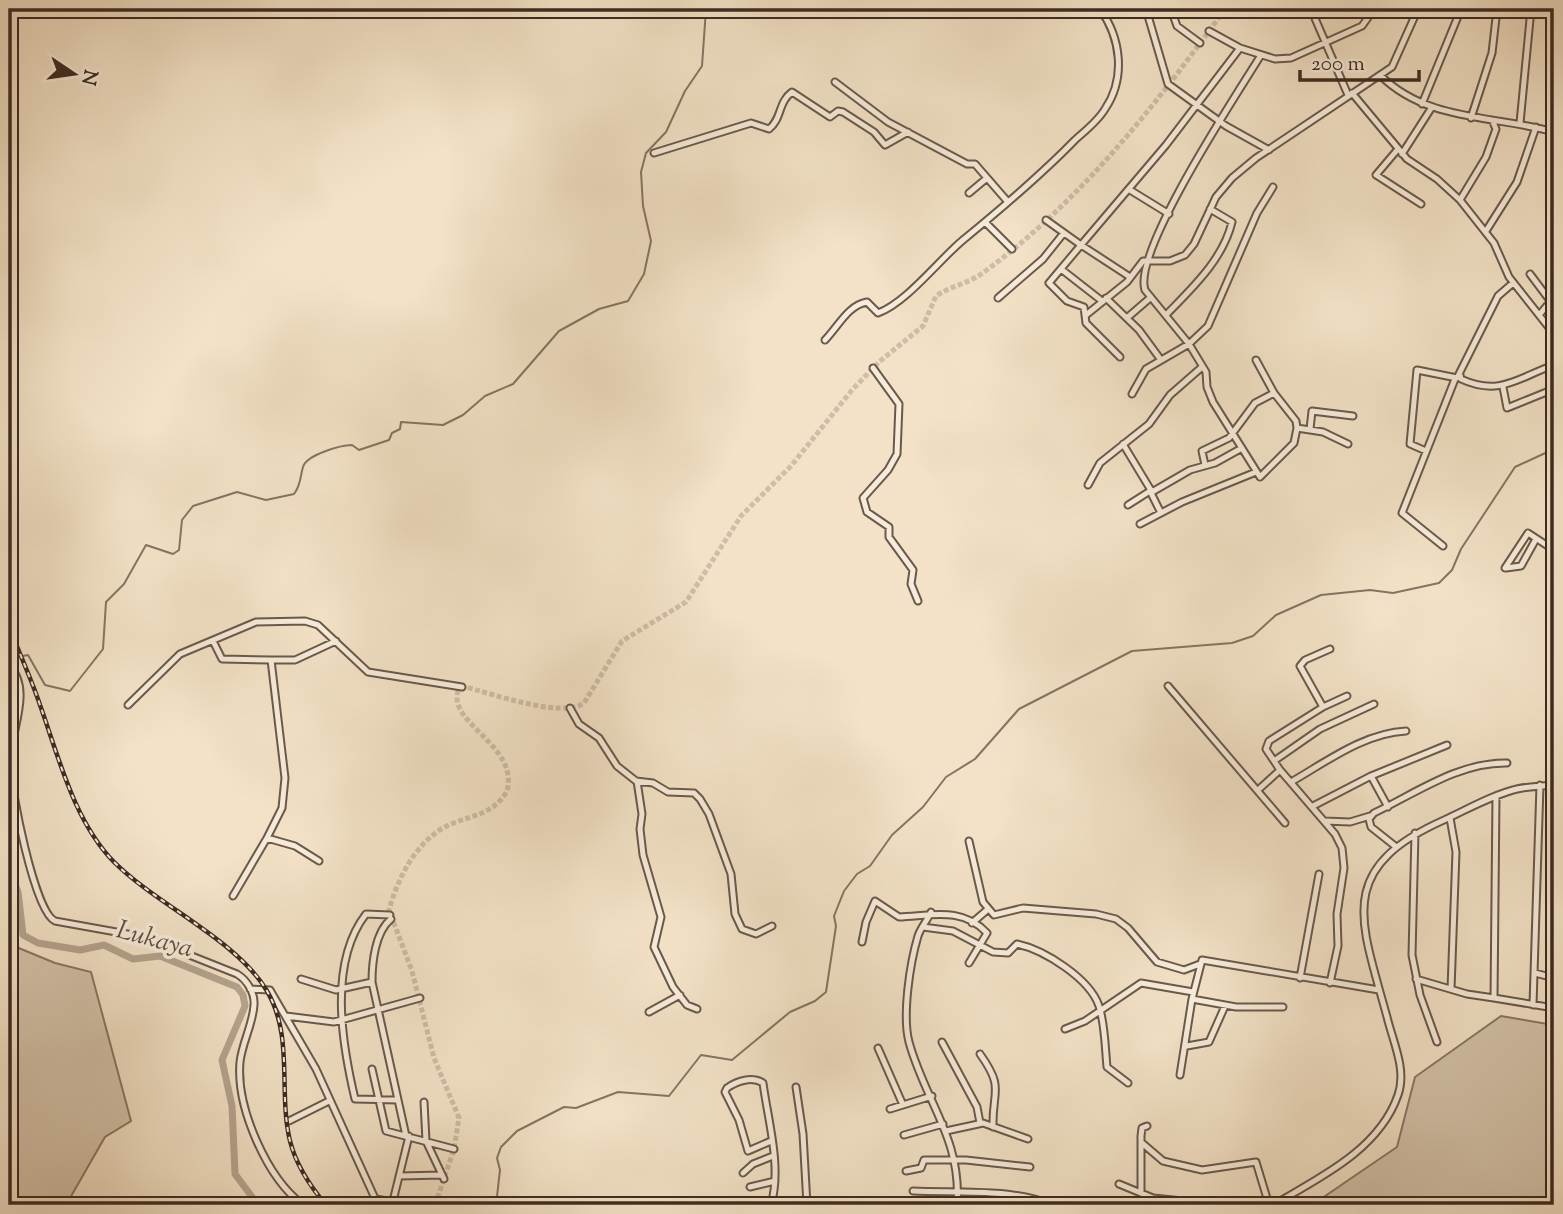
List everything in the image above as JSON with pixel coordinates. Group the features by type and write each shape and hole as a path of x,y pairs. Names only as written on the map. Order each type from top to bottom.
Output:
{"street":[{"path":"825,340 846,314 863,302 867,302 878,313 899,300 1008,202 1041,176 1105,109 1116,81 1120,57 1108,20 1100,9"},
{"path":"1146,9 1168,84 1197,107 1269,150"},
{"path":"1171,9 1177,26 1200,43"},
{"path":"1313,9 1325,45 1350,94 1400,151 1460,200 1486,231 1513,283 1554,334"},
{"path":"1209,31 1240,48 1261,55 1291,58 1325,45 1362,26 1374,9"},
{"path":"1147,259 1170,261 1185,255 1194,244 1210,209 1232,178 1395,64 1418,9"},
{"path":"1422,104 1461,9"},
{"path":"1471,118 1494,43 1497,9 1531,9 1520,123"},
{"path":"1121,357 1086,323 1083,307 1067,301 1049,285 1197,107 1240,48"},
{"path":"1086,315 1147,259 1219,121 1261,55"},
{"path":"1554,66 1554,76"},
{"path":"1380,75 1405,97 1471,118 1520,123 1553,131 1554,117"},
{"path":"835,82 888,122 967,164 975,164 1008,202"},
{"path":"654,153 751,123 769,128 776,124 783,101 792,92 830,117 838,111 843,112 874,132 885,145 908,132"},
{"path":"1421,204 1376,175 1400,151 1432,107"},
{"path":"1460,200 1491,147 1496,129 1492,120"},
{"path":"1486,231 1517,181 1536,127"},
{"path":"969,193 987,178"},
{"path":"1132,394 1140,376 1189,344 1214,316 1248,232 1273,187"},
{"path":"1130,190 1169,214"},
{"path":"1166,315 1203,276 1227,237 1232,222 1210,209"},
{"path":"1046,220 1130,277"},
{"path":"986,223 1012,249"},
{"path":"998,298 1043,259 1063,234"},
{"path":"1147,259 1143,286 1189,344 1202,367 1208,392 1260,477 1288,450 1295,440 1297,428 1287,407 1274,393 1256,360"},
{"path":"1061,269 1128,317 1161,360"},
{"path":"1530,274 1553,301 1540,314"},
{"path":"1443,546 1402,513 1410,499 1426,451 1457,377 1498,296 1513,283"},
{"path":"1128,317 1150,298"},
{"path":"1426,451 1410,443 1417,370 1457,377 1473,384 1503,387 1554,365"},
{"path":"1088,485 1100,463 1149,424 1170,395 1202,367"},
{"path":"873,368 899,404 897,454 888,470 863,498 867,512 889,527 889,537 912,568 911,584 918,601"},
{"path":"1503,387 1507,408 1554,389"},
{"path":"1205,465 1202,451 1233,434 1258,400 1274,393"},
{"path":"1310,429 1312,411 1353,416"},
{"path":"1225,421 1244,418"},
{"path":"1297,428 1310,429 1348,444"},
{"path":"1123,443 1161,513"},
{"path":"1128,505 1150,491 1205,465 1215,463 1242,448"},
{"path":"1140,524 1256,472"},
{"path":"1536,539 1521,566 1506,568 1525,535 1529,534 1554,550"},
{"path":"128,705 176,657 256,622 305,621 319,625 368,672 461,687"},
{"path":"213,640 222,659 271,660 295,660 336,642"},
{"path":"1323,706 1300,666 1305,660 1330,649"},
{"path":"233,896 282,808 285,778 271,660"},
{"path":"9,665 16,676 20,699 10,753 12,780 27,861 49,918 148,938 236,974 250,989 254,1005 241,1054 242,1088 260,1149 286,1190 303,1205"},
{"path":"1168,686 1285,823"},
{"path":"1330,983 1338,946 1337,914 1344,868 1340,841 1266,751 1269,741 1323,706 1347,696"},
{"path":"1274,761 1320,729 1374,704"},
{"path":"569,708 579,724 599,738 617,766 637,781 654,783 668,792 694,793 700,799 709,814 731,874 736,914 742,929 756,934 772,926"},
{"path":"1291,782 1352,748 1386,733 1406,731"},
{"path":"1313,806 1371,776 1447,745"},
{"path":"1325,821 1350,822 1370,816 1477,765 1507,763"},
{"path":"1258,790 1280,770"},
{"path":"1371,776 1388,807"},
{"path":"637,781 642,814 640,829 643,855 661,918 654,947 664,972 687,1005 697,1009"},
{"path":"1533,1004 1540,785"},
{"path":"1142,1143 1163,1161 1202,1170 1256,1162 1271,1205 1340,1165 1366,1144 1397,1099 1401,1068 1364,934 1365,903 1374,872 1395,846 1415,833 1496,796 1540,785 1554,785"},
{"path":"1494,998 1496,796"},
{"path":"1370,816 1371,827 1395,846"},
{"path":"1450,818 1456,852 1451,989"},
{"path":"1415,833 1412,930 1416,979 1437,1042"},
{"path":"267,838 295,846 318,861"},
{"path":"969,841 987,910 997,916 1023,908 1096,914 1116,919 1128,928 1157,962 1184,970 1200,964 1203,960 1215,961 1379,990"},
{"path":"1300,978 1319,874"},
{"path":"862,942 866,922 875,901 899,917 931,912 959,916 987,932 969,964"},
{"path":"972,923 987,910"},
{"path":"931,912 923,927 912,963 908,1040 956,1160 957,1205"},
{"path":"393,1201 407,1136 372,982 372,963 384,927 391,917 365,916 350,952 342,989 340,1020 355,1098 363,1101 398,1100"},
{"path":"923,927 953,931 980,947 999,954 1008,953 1017,944 1041,951 1089,989 1100,1009 1107,1067 1128,1083"},
{"path":"1180,1075 1187,1046 1192,996 1200,964"},
{"path":"1535,973 1554,978"},
{"path":"301,979 342,989 372,982"},
{"path":"1416,979 1451,989 1554,1009"},
{"path":"1065,1029 1085,1021 1145,982 1225,1006 1283,1007"},
{"path":"250,989 270,990 286,1016 316,1069 377,1202 393,1201 408,1205"},
{"path":"649,1012 680,995"},
{"path":"286,1016 333,1022 420,998"},
{"path":"1187,1046 1209,1042 1225,1006"},
{"path":"942,1042 977,1107 980,1123"},
{"path":"878,1048 903,1105"},
{"path":"980,1054 993,1073 996,1085 993,1127"},
{"path":"372,1069 386,1131 454,1149"},
{"path":"771,1141 748,1151 739,1120 725,1092 727,1088 739,1081 761,1081 771,1141 773,1156 775,1181 771,1205"},
{"path":"796,1087 803,1134 807,1205"},
{"path":"890,1109 932,1096"},
{"path":"289,1121 329,1101"},
{"path":"399,1176 443,1177 426,1141 424,1102"},
{"path":"946,1130 980,1123 1028,1139"},
{"path":"904,1135 943,1124"},
{"path":"1141,1193 1142,1128 1147,1126"},
{"path":"743,1173 753,1164 773,1156"},
{"path":"906,1171 921,1168 924,1160 1031,1167"},
{"path":"750,1187 775,1181"},
{"path":"1119,1184 1153,1198 1223,1205"},
{"path":"913,1191 1032,1199 1052,1205"}],"shaded area":[{"path":"9,944 55,963 91,972 131,1121 105,1137 66,1205 9,1205"},
{"path":"1501,1016 1554,1025 1554,1205 1312,1205 1397,1147 1415,1077"}],"waterway":[{"path":"23,656 28,655 45,685 70,691 103,649 106,602 124,584 146,545 173,554 179,550 182,520 193,506 237,492 266,500 294,494 303,467 310,458 347,445 359,450 389,440 392,433 400,429 401,422 443,425 463,415 485,396 513,384 559,331 599,309 628,301 644,274 651,241 643,206 641,172 646,153 666,132 685,91 702,66 706,9"},
{"path":"496,1205 500,1170 497,1158 501,1147 517,1131 564,1107 576,1108 618,1092 669,1096 701,1055 732,1060 790,1012 815,1001 826,992 836,926 834,916 844,891 857,874 870,866 892,835 923,807 946,777 975,759 1019,709 1132,651 1232,643 1253,636 1276,615 1321,595 1370,590 1393,593 1439,583 1452,570 1461,549 1515,467 1554,449"},
{"name":"Lukaya","path":"9,696 9,706"},
{"name":"Lukaya","path":"9,869 18,892 23,935 38,943 80,950 104,945 133,959 160,956 237,987 243,995 245,1006 222,1060 232,1106 235,1174 258,1205"}],"tunnel":[{"path":"435,1205 454,1149 459,1118 434,1058 412,971 389,910 404,872 419,849 439,830 496,805 507,791 508,775 503,761 463,714 458,703 458,691 465,687 543,707 573,707 584,703 622,641 686,602 741,516 791,466 852,390 879,362 923,326 936,296 984,272 1052,215 1144,116 1225,9"}],"railway":[{"path":"9,626 69,788 100,846 132,878 236,955 267,991 275,1009 283,1045 285,1103 290,1141 304,1175 326,1205"}]}
